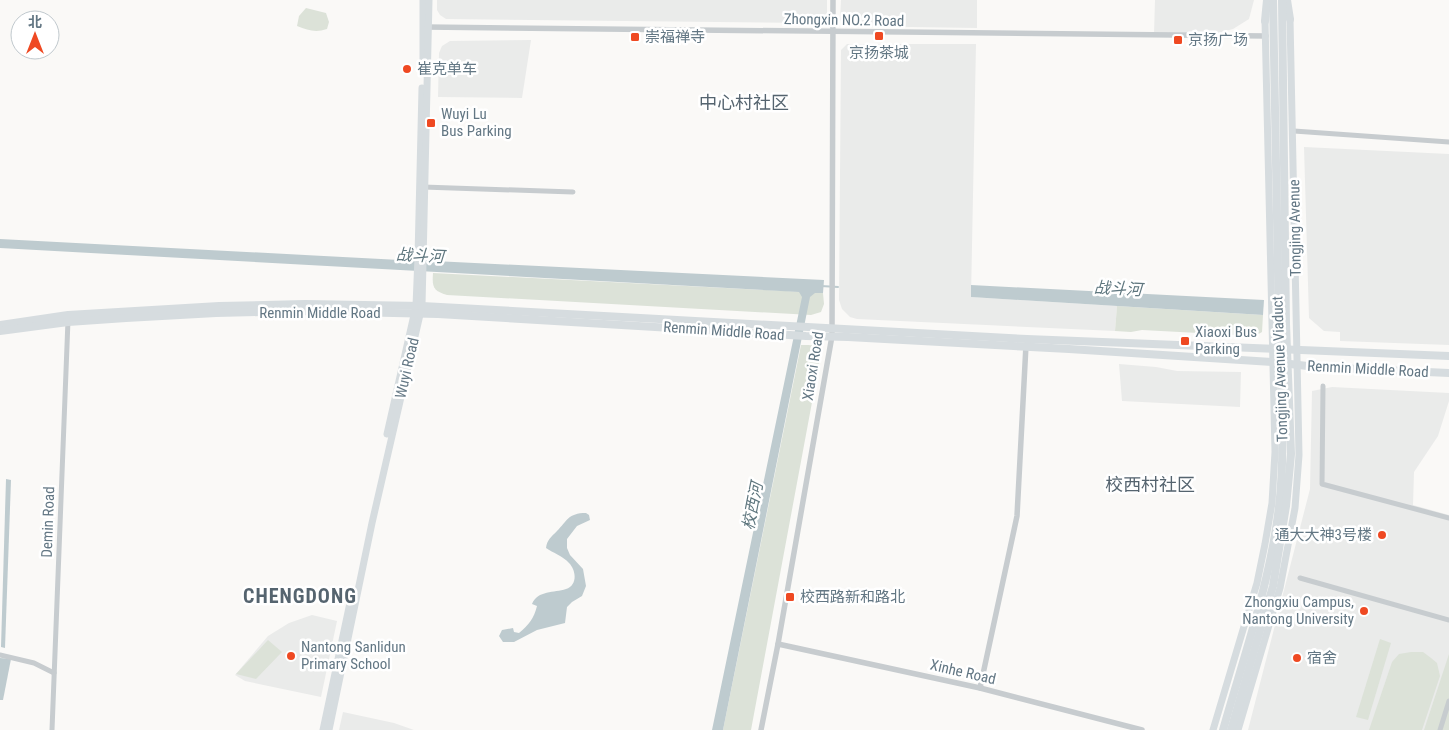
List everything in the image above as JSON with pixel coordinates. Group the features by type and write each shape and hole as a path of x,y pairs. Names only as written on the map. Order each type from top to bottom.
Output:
{"main road":[{"name":"Wuyi Road","path":"329,730 418,310 421,258 426,27 423,0"},
{"name":"Wuyi Road","path":"421,258 419,186 426,27 429,0"},
{"path":"1265,21 1266,0"},
{"name":"Tongjing Avenue Viaduct","path":"1273,0 1279,74"},
{"name":"Tongjing Avenue Viaduct","path":"1231,730 1236,697 1269,565 1279,505 1282,472 1279,324 1279,74 1282,0"},
{"path":"1288,0 1290,19"},
{"name":"Tongjing Avenue","path":"1238,730 1280,588 1295,508 1299,455 1294,131 1290,19"},
{"name":"Tongjing Avenue","path":"1213,730 1257,583 1265,544 1273,486 1275,452 1265,21"},
{"name":"Renmin Middle Road","path":"0,325 228,306 305,304 1026,343 1316,367 1449,373"},
{"name":"Wuyi Road","path":"323,730 418,310"},
{"name":"Renmin Middle Road","path":"0,331 68,318"},
{"name":"Renmin Middle Road","path":"1026,343 1449,356"},
{"path":"1274,415 1278,407 1285,405 1293,408 1298,415"},
{"name":"Tongjing Avenue Viaduct","path":"1223,730 1236,697"}],"street":[{"name":"Xiaoxi Road","path":"761,730 778,644 832,332 833,0"},
{"name":"Zhongxin NO.2 Road","path":"426,27 1266,36"},
{"path":"1294,131 1449,142"},
{"path":"419,186 572,192"},
{"name":"Demin Road","path":"52,730 68,318"},
{"path":"980,688 1017,516 1026,343"},
{"path":"1323,386 1322,484 1449,518"},
{"path":"1300,578 1449,620"},
{"name":"Xinhe Road","path":"778,644 980,688 1142,730"},
{"path":"0,655 34,663 54,673"},
{"path":"1440,730 1449,701"}],"shaded area":[{"path":"437,0 827,0 827,15 825,20 817,23 446,19 437,10"},
{"path":"841,0 977,0 977,28 845,26 840,20"},
{"path":"1155,0 1254,0 1249,19 1233,29 1214,34 1154,34"},
{"path":"306,8 326,13 329,22 327,29 315,31 297,26 299,16"},
{"path":"531,40 522,98 438,97 439,53 442,46 450,41"},
{"path":"847,44 976,44 971,297 1117,306 1115,331 857,319 850,317 842,309 839,300 841,50"},
{"path":"1304,147 1449,154 1449,345 1340,341 1340,332 1324,331 1309,318"},
{"path":"0,239 824,280 823,293 815,293 810,297 723,730 712,730 802,297 799,292 0,248"},
{"path":"433,273 823,293 824,304 821,312 811,315 447,295 434,288"},
{"path":"971,285 1264,300 1263,315 971,297"},
{"path":"1117,306 1263,315 1262,332 1255,336 1142,330 1131,332 1115,331"},
{"path":"801,345 816,347 821,354 751,730 723,730"},
{"path":"1119,364 1177,371 1241,372 1240,407 1122,401"},
{"name":"Zhongxiu Campus, Nantong University","path":"1332,387 1449,393 1449,401 1438,436 1414,472 1413,505 1449,515 1449,730 1248,730 1310,489 1312,391"},
{"path":"6,479 11,480 5,648 1,647"},
{"path":"586,513 589,515 590,520 577,526 567,539 567,548 570,555 583,569 586,586 582,596 567,607 565,623 537,630 514,642 503,642 499,636 502,630 513,628 514,632 519,633 533,618 537,606 532,604 538,596 566,589 573,584 575,577 571,566 564,558 546,548 550,539 568,518 575,514"},
{"name":"Nantong Sanlidun Primary School","path":"312,615 337,621 321,697 245,681 235,675 268,636 289,623"},
{"path":"1380,639 1391,643 1368,720 1356,717"},
{"path":"268,640 282,652 256,679 236,674"},
{"path":"1423,652 1431,658 1437,663 1440,676 1422,730 1369,730 1392,662 1399,654"},
{"path":"1449,654 1449,730 1424,730"},
{"path":"0,658 11,659 3,700 0,700"},
{"path":"343,712 394,723 414,730 339,730"}],"waterway":[{"name":"战斗河","path":"821,286 838,287"}],"place":[{"name":"京扬茶城","path":"879,36"},
{"name":"崇福禅寺","path":"635,37"},
{"name":"京扬广场","path":"1178,40"},
{"name":"崔克单车","path":"407,69"},
{"name":"Wuyi Lu Bus Parking","path":"431,123"},
{"name":"Xiaoxi Bus Parking","path":"1185,341"},
{"name":"通大大神3号楼","path":"1382,535"},
{"name":"校西路新和路北","path":"790,597"},
{"name":"Zhongxiu Campus, Nantong University","path":"1364,611"},
{"name":"Nantong Sanlidun Primary School","path":"291,656"},
{"name":"宿舍","path":"1297,658"}],"district":[{"name":"中心村社区","path":"744,103"},
{"name":"校西村社区","path":"1150,485"},
{"name":"CHENGDONG","path":"300,596"}],"water label":[{"name":"校西河","path":"752,506"}]}
